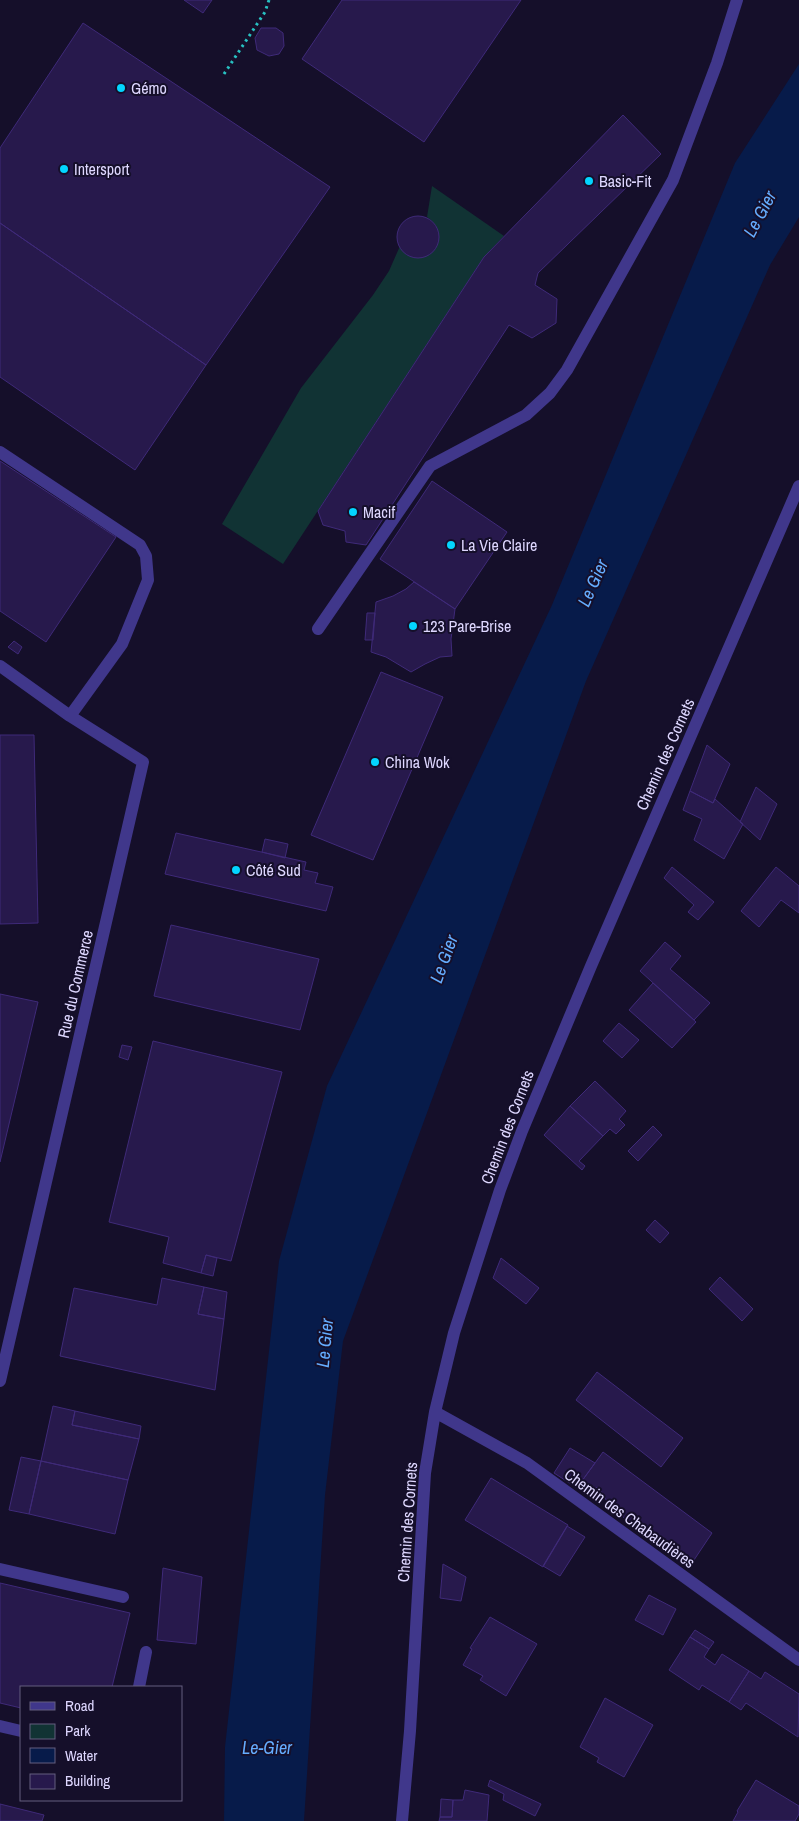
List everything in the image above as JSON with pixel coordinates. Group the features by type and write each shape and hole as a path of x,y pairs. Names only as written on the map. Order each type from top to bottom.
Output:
{"street":[{"path":"318,629 430,466 526,415 550,393 567,370 673,180 717,63 737,0"},
{"path":"0,452 140,545 146,556 148,580 122,644 70,716"},
{"name":"Chemin des Cornets","path":"402,1821 410,1731 425,1473 435,1412 454,1333 500,1190 522,1131 591,966 799,486"},
{"name":"Rue du Commerce","path":"0,666 70,716 143,762 0,1381"},
{"name":"Chemin des Chabaudières","path":"435,1412 527,1463 799,1660"},
{"path":"0,1569 123,1597"},
{"path":"139,1686 146,1652"},
{"path":"0,1726 20,1731"}],"path":[{"path":"224,74 265,12 269,0"}],"green space":[{"path":"432,186 504,236 484,257 283,564 222,524 301,388 373,295 389,271 400,246 409,254 418,257 426,256 438,244 439,235 436,226 427,217"}],"water":[{"path":"799,64 799,217 770,265 586,681 343,1341 325,1495 304,1821 224,1821 225,1747 279,1261 327,1086 552,605 735,163"}],"building":[{"path":"184,0 212,0 203,13"},
{"path":"342,0 521,0 424,142 302,59"},
{"path":"83,23 330,187 206,365 0,223 0,148"},
{"path":"261,28 276,28 283,33 284,46 279,54 269,56 257,50 255,38"},
{"path":"623,115 661,154 538,273 535,285 557,299 556,323 532,338 509,325 366,545 346,542 345,531 323,525 318,511 484,257"},
{"path":"418,216 433,222 439,237 433,252 418,258 403,252 397,237 403,222"},
{"path":"0,223 206,365 135,470 0,377"},
{"path":"0,461 116,537 46,642 0,611"},
{"path":"432,481 507,532 455,609 380,559"},
{"path":"414,582 455,609 451,639 452,656 440,657 411,672 386,657 371,652 376,602 393,596"},
{"path":"367,613 375,613 373,640 365,640"},
{"path":"14,641 22,647 18,654 8,647"},
{"path":"381,672 443,697 373,860 311,835"},
{"path":"0,735 34,735 38,923 0,924"},
{"path":"707,745 730,764 713,803 690,791"},
{"path":"756,787 777,804 760,840 740,822"},
{"path":"690,791 713,803 715,799 743,824 724,859 694,840 702,819 683,810"},
{"path":"176,833 306,862 304,870 318,873 315,883 333,887 326,911 165,874"},
{"path":"265,839 288,844 285,858 262,852"},
{"path":"672,867 714,902 698,920 688,912 694,905 664,878"},
{"path":"776,867 799,886 799,913 781,900 759,927 741,911"},
{"path":"171,925 319,959 300,1030 154,996"},
{"path":"665,942 681,956 670,969 710,1003 694,1020 640,971"},
{"path":"653,983 696,1022 672,1048 629,1010"},
{"path":"0,994 38,1002 0,1162"},
{"path":"619,1023 639,1040 622,1058 603,1041"},
{"path":"153,1041 282,1072 231,1261 206,1255 201,1273 163,1263 169,1237 109,1222"},
{"path":"122,1045 132,1047 128,1060 119,1057"},
{"path":"595,1081 626,1111 619,1119 625,1125 616,1134 610,1129 603,1136 570,1106"},
{"path":"570,1106 603,1136 579,1161 585,1166 582,1170 544,1135"},
{"path":"653,1126 662,1135 638,1161 628,1151"},
{"path":"655,1220 669,1233 660,1243 646,1230"},
{"path":"206,1255 217,1258 213,1276 201,1273"},
{"path":"501,1258 539,1288 526,1304 493,1278"},
{"path":"720,1277 753,1309 742,1321 709,1289"},
{"path":"162,1278 204,1287 198,1314 224,1319 215,1390 60,1356 74,1288 157,1305"},
{"path":"204,1287 227,1292 224,1319 198,1314"},
{"path":"597,1372 683,1438 661,1467 576,1400"},
{"path":"53,1406 75,1411 72,1425 139,1439 128,1480 41,1461"},
{"path":"75,1411 141,1426 139,1439 72,1425"},
{"path":"570,1448 595,1463 579,1485 571,1484 554,1473"},
{"path":"603,1452 712,1533 690,1566 611,1508 599,1488 579,1485"},
{"path":"21,1457 41,1461 29,1514 9,1510"},
{"path":"41,1461 128,1480 115,1534 29,1514"},
{"path":"491,1478 568,1525 543,1567 465,1520"},
{"path":"567,1526 585,1537 560,1576 543,1566"},
{"path":"443,1564 466,1577 461,1601 440,1598"},
{"path":"163,1568 202,1577 196,1644 157,1640"},
{"path":"0,1583 130,1613 112,1686 20,1686 20,1708 0,1703"},
{"path":"649,1595 676,1609 663,1635 635,1620"},
{"path":"490,1617 537,1644 506,1696 480,1680 483,1676 463,1665 472,1649 470,1648"},
{"path":"695,1630 714,1642 709,1649 690,1637"},
{"path":"690,1637 709,1649 704,1657 715,1665 722,1654 749,1671 729,1702 702,1685 699,1690 669,1670"},
{"path":"749,1671 761,1679 765,1672 799,1694 798,1737 746,1703 741,1710 729,1702"},
{"path":"605,1698 653,1725 624,1777 597,1762 599,1758 580,1747"},
{"path":"490,1780 541,1804 535,1816 503,1800 504,1794 488,1786"},
{"path":"756,1780 799,1806 799,1814 795,1821 733,1821"},
{"path":"465,1790 489,1795 487,1821 439,1821 440,1817 452,1817 453,1800 463,1800"},
{"path":"441,1799 453,1800 452,1817 440,1817"},
{"path":"0,1804 44,1815 42,1821 0,1821"}],"place":[{"name":"Gémo","path":"121,88"},
{"name":"Intersport","path":"64,169"},
{"name":"Basic-Fit","path":"589,181"},
{"name":"Macif","path":"353,512"},
{"name":"La Vie Claire","path":"451,545"},
{"name":"123 Pare-Brise","path":"413,626"},
{"name":"China Wok","path":"375,762"},
{"name":"Côté Sud","path":"236,870"}],"water label":[{"name":"Le Gier","path":"760,214"},
{"name":"Le Gier","path":"593,583"},
{"name":"Le Gier","path":"444,959"},
{"name":"Le Gier","path":"325,1343"},
{"name":"Le-Gier","path":"267,1748"}]}
